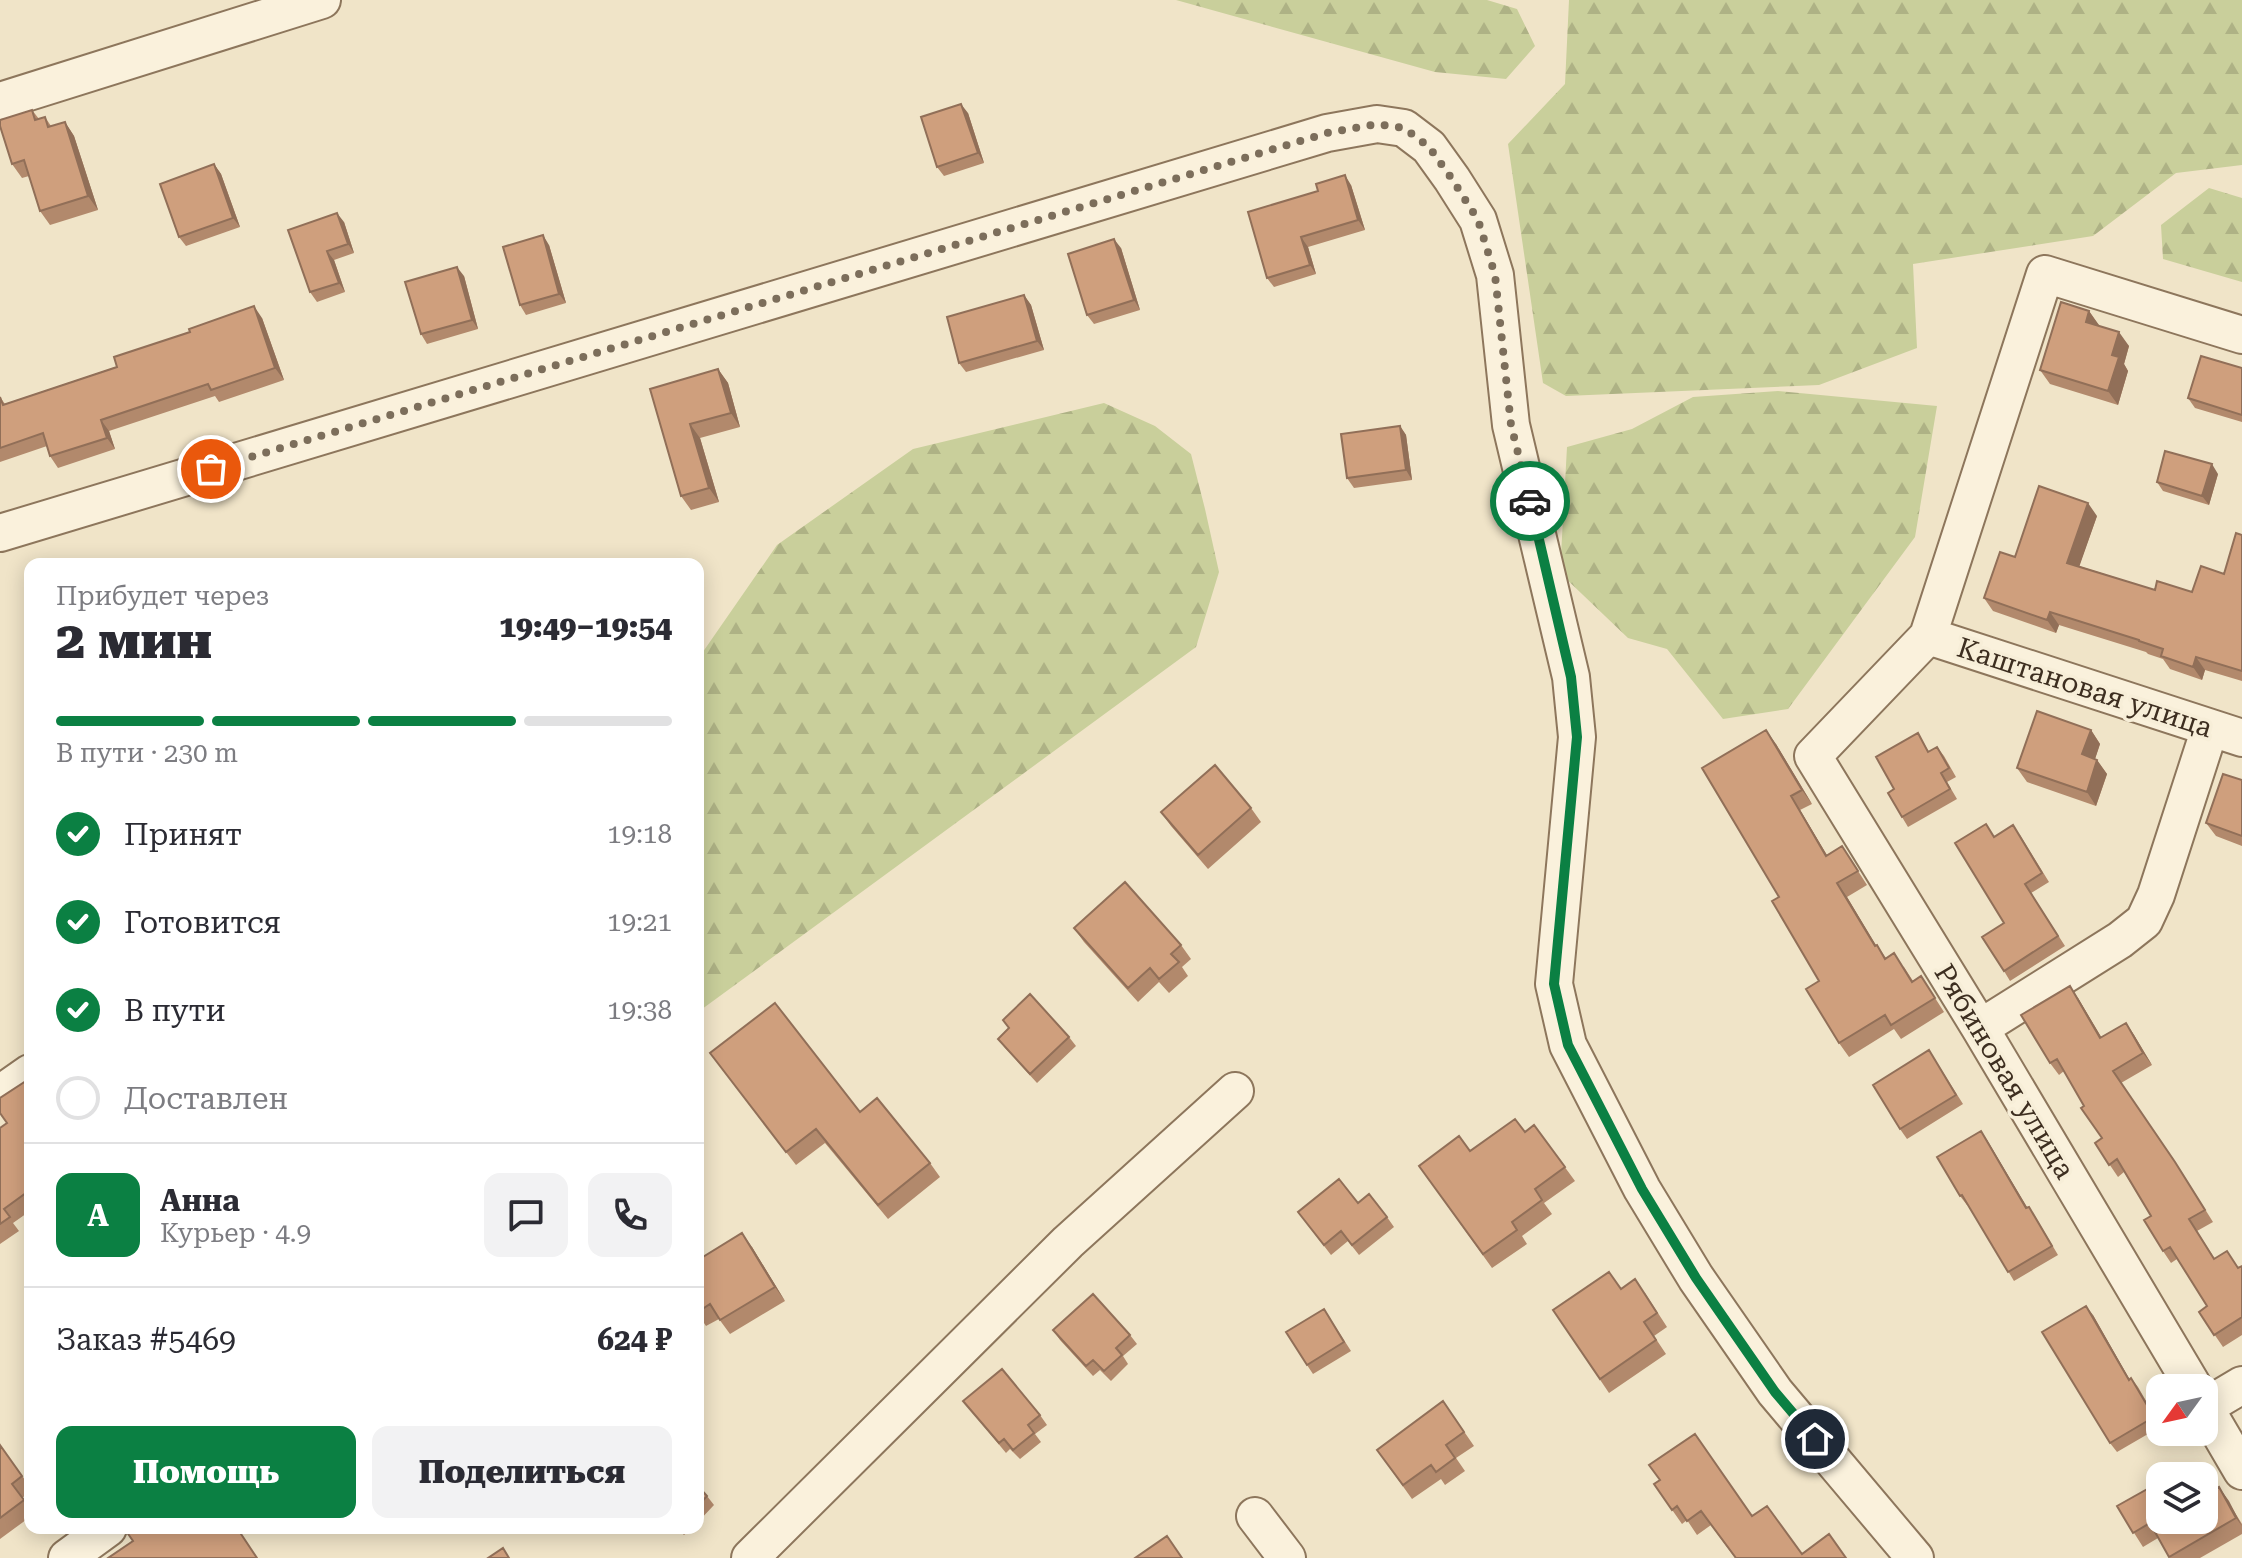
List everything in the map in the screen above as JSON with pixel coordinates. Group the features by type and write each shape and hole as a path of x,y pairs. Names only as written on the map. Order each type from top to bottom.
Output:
{"street":[{"path":"0,101 322,0"},
{"path":"0,533 1327,133 1377,124 1404,128 1429,147 1478,220 1495,275 1511,425 1571,677 1577,737 1554,984 1568,1045 1642,1189 1696,1278 1775,1392 1915,1558"},
{"path":"1928,636 2045,274 2242,335"},
{"name":"Каштановая улица","path":"1928,636 2226,733"},
{"name":"Рябиновая улица","path":"1928,636 1813,756 1980,1028 2186,1374"},
{"path":"1980,1028 2120,940 2144,921 2226,733"},
{"path":"0,1094 24,1077"},
{"path":"750,1558 1068,1242 1235,1091"},
{"path":"2218,1394 2242,1385"},
{"name":"Рябиновая улица","path":"2218,1429 2242,1471"},
{"path":"1255,1516 1287,1558"},
{"path":"67,1558 100,1534"}],"green space":[{"path":"1176,0 1487,0 1517,9 1535,46 1506,79 1435,72"},
{"path":"1569,0 2242,0 2242,165 2176,173 2093,236 1913,264 1917,348 1819,385 1566,396 1543,383 1508,144 1565,84"},
{"path":"2209,188 2242,198 2242,282 2163,259 2161,225"},
{"path":"1778,391 1937,406 1915,537 1788,709 1723,719 1667,649 1628,638 1560,573 1567,447 1632,429 1693,397"},
{"path":"1104,403 1155,426 1191,454 1219,572 1196,647 704,1008 704,650 777,545 913,449"}],"building":[{"path":"961,104 978,153 937,167 921,117"},
{"path":"32,110 35,120 45,117 48,127 65,122 88,196 40,211 24,160 12,164 0,126 0,120"},
{"path":"214,164 233,218 179,237 160,184"},
{"path":"1345,175 1358,220 1301,237 1310,265 1267,278 1248,212 1318,191 1316,184"},
{"path":"337,213 348,244 327,251 339,283 310,292 288,230"},
{"path":"543,235 559,294 520,305 503,247"},
{"path":"1114,239 1134,300 1087,315 1068,254"},
{"path":"457,267 472,320 421,334 405,282"},
{"path":"1024,295 1037,341 959,363 947,317"},
{"path":"2061,302 2089,311 2086,322 2119,332 2112,355 2119,357 2108,391 2040,370"},
{"path":"254,306 275,368 211,390 208,384 101,420 107,438 50,456 43,433 0,448 0,397 3,405 117,367 114,357 190,332 189,329"},
{"path":"2201,356 2242,368 2242,415 2188,398"},
{"path":"718,369 731,413 690,424 709,488 681,496 650,389"},
{"path":"1400,426 1406,470 1347,478 1341,434"},
{"path":"2165,451 2212,464 2202,496 2157,482"},
{"path":"2039,486 2088,503 2067,563 2155,590 2157,581 2192,592 2201,566 2224,574 2236,533 2242,535 2242,671 2196,657 2193,667 2161,656 2163,649 2139,640 2050,612 2047,620 1984,598 2000,552 2015,557"},
{"path":"2037,711 2091,730 2082,754 2097,760 2087,792 2017,768"},
{"path":"1766,730 1802,790 1791,796 1826,856 1842,846 1858,871 1837,883 1875,946 1885,959 1894,953 1912,982 1921,976 1935,998 1891,1025 1885,1015 1839,1043 1806,989 1819,981 1772,901 1779,897 1702,768"},
{"path":"1918,733 1928,752 1937,747 1949,768 1941,773 1950,789 1902,817 1888,793 1894,789 1876,757"},
{"path":"1215,765 1251,808 1198,855 1161,812"},
{"path":"2223,774 2242,780 2242,836 2206,823"},
{"path":"1986,824 1994,837 2013,825 2042,873 2025,884 2058,936 2004,971 1982,937 2004,923 1955,843"},
{"path":"1125,882 1181,945 1171,954 1179,962 1159,979 1150,968 1128,988 1074,928"},
{"path":"2070,986 2100,1038 2126,1023 2143,1053 2113,1071 2205,1210 2189,1219 2214,1259 2227,1251 2238,1268 2242,1266 2242,1317 2214,1335 2199,1312 2207,1306 2170,1247 2163,1251 2144,1220 2151,1216 2117,1159 2109,1165 2095,1143 2102,1138 2081,1108 2084,1106 2057,1059 2050,1063 2021,1015"},
{"path":"1030,994 1069,1037 1030,1074 998,1039 1009,1028 1003,1020"},
{"path":"775,1003 860,1112 877,1098 930,1163 878,1205 816,1129 786,1152 710,1053"},
{"path":"1929,1050 1956,1095 1900,1129 1873,1085"},
{"path":"24,1082 24,1194 4,1209 10,1217 0,1224 0,1128 7,1123 0,1113 0,1098"},
{"path":"1515,1119 1525,1132 1534,1125 1565,1167 1535,1189 1542,1200 1512,1222 1517,1230 1483,1254 1419,1166 1459,1136 1470,1151"},
{"path":"1981,1131 2052,1246 2008,1272 1937,1157"},
{"path":"1339,1179 1358,1203 1369,1194 1387,1217 1352,1245 1341,1231 1324,1245 1298,1212"},
{"path":"742,1233 775,1287 720,1320 710,1304 704,1308 704,1256"},
{"path":"1609,1272 1621,1289 1635,1279 1657,1313 1644,1322 1656,1340 1600,1379 1553,1310"},
{"path":"1093,1294 1130,1335 1116,1348 1122,1355 1104,1371 1093,1360 1086,1366 1053,1330"},
{"path":"2086,1306 2146,1403 2146,1422 2110,1443 2042,1332"},
{"path":"1324,1309 1344,1342 1307,1365 1286,1332"},
{"path":"1002,1369 1040,1415 1028,1425 1034,1433 1013,1450 1004,1439 999,1443 963,1401"},
{"path":"1443,1401 1464,1432 1446,1445 1455,1458 1436,1472 1431,1465 1403,1485 1377,1450"},
{"path":"1695,1434 1752,1516 1767,1506 1802,1554 1829,1534 1846,1558 1736,1558 1701,1511 1687,1521 1677,1506 1672,1510 1654,1484 1660,1480 1649,1465"},
{"path":"0,1445 22,1476 12,1484 24,1500 0,1518"},
{"path":"2219,1487 2236,1518 2218,1528"},
{"path":"2146,1490 2146,1525 2133,1533 2117,1506"},
{"path":"128,1534 241,1534 257,1558 108,1558 133,1541"},
{"path":"2156,1534 2209,1534 2169,1557"},
{"path":"1167,1536 1182,1558 1135,1558"},
{"path":"503,1548 509,1558 488,1558"}],"way so far":[{"path":"211,469 1327,133 1377,124 1404,128 1429,147 1478,220 1495,275 1511,425 1530,501"}],"route":[{"path":"1530,501 1571,677 1577,737 1554,984 1568,1045 1642,1189 1696,1278 1775,1392 1815,1439"}]}
